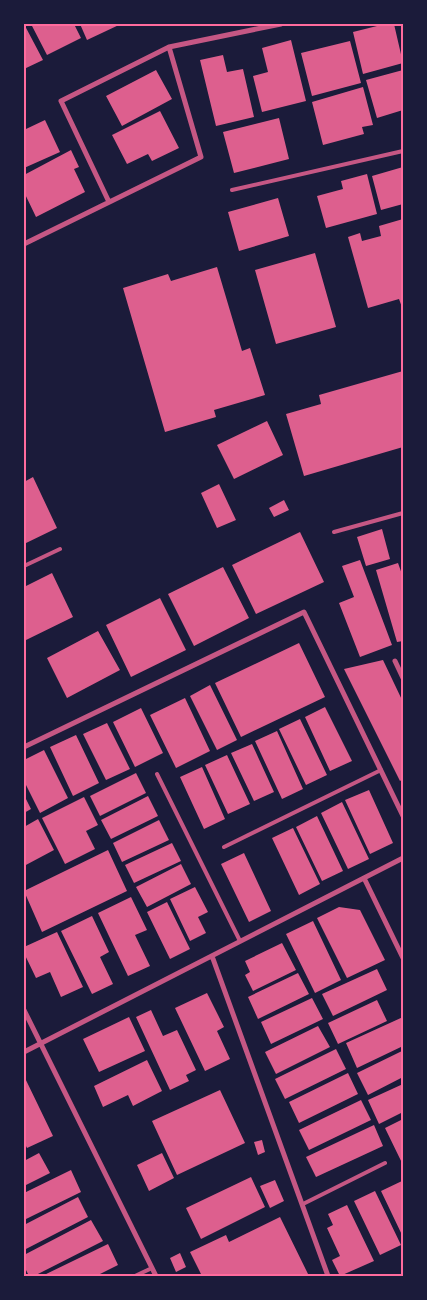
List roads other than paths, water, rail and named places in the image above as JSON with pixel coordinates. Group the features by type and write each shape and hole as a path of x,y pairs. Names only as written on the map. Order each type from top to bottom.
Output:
{"street":[{"path":"109,202 61,101 169,47 281,24"},
{"path":"24,244 201,156 169,47"},
{"path":"24,747 304,612 403,816"},
{"path":"395,661 403,678"},
{"path":"24,1052 403,858"},
{"path":"364,878 403,958"},
{"path":"212,956 328,1276"},
{"path":"24,1010 156,1276"}],"lane":[{"path":"232,190 403,151"},
{"path":"334,532 403,513"},
{"path":"24,566 60,549"},
{"path":"224,847 381,770"},
{"path":"157,774 240,941"},
{"path":"303,1204 385,1163"},
{"path":"136,1276 152,1268"}]}
